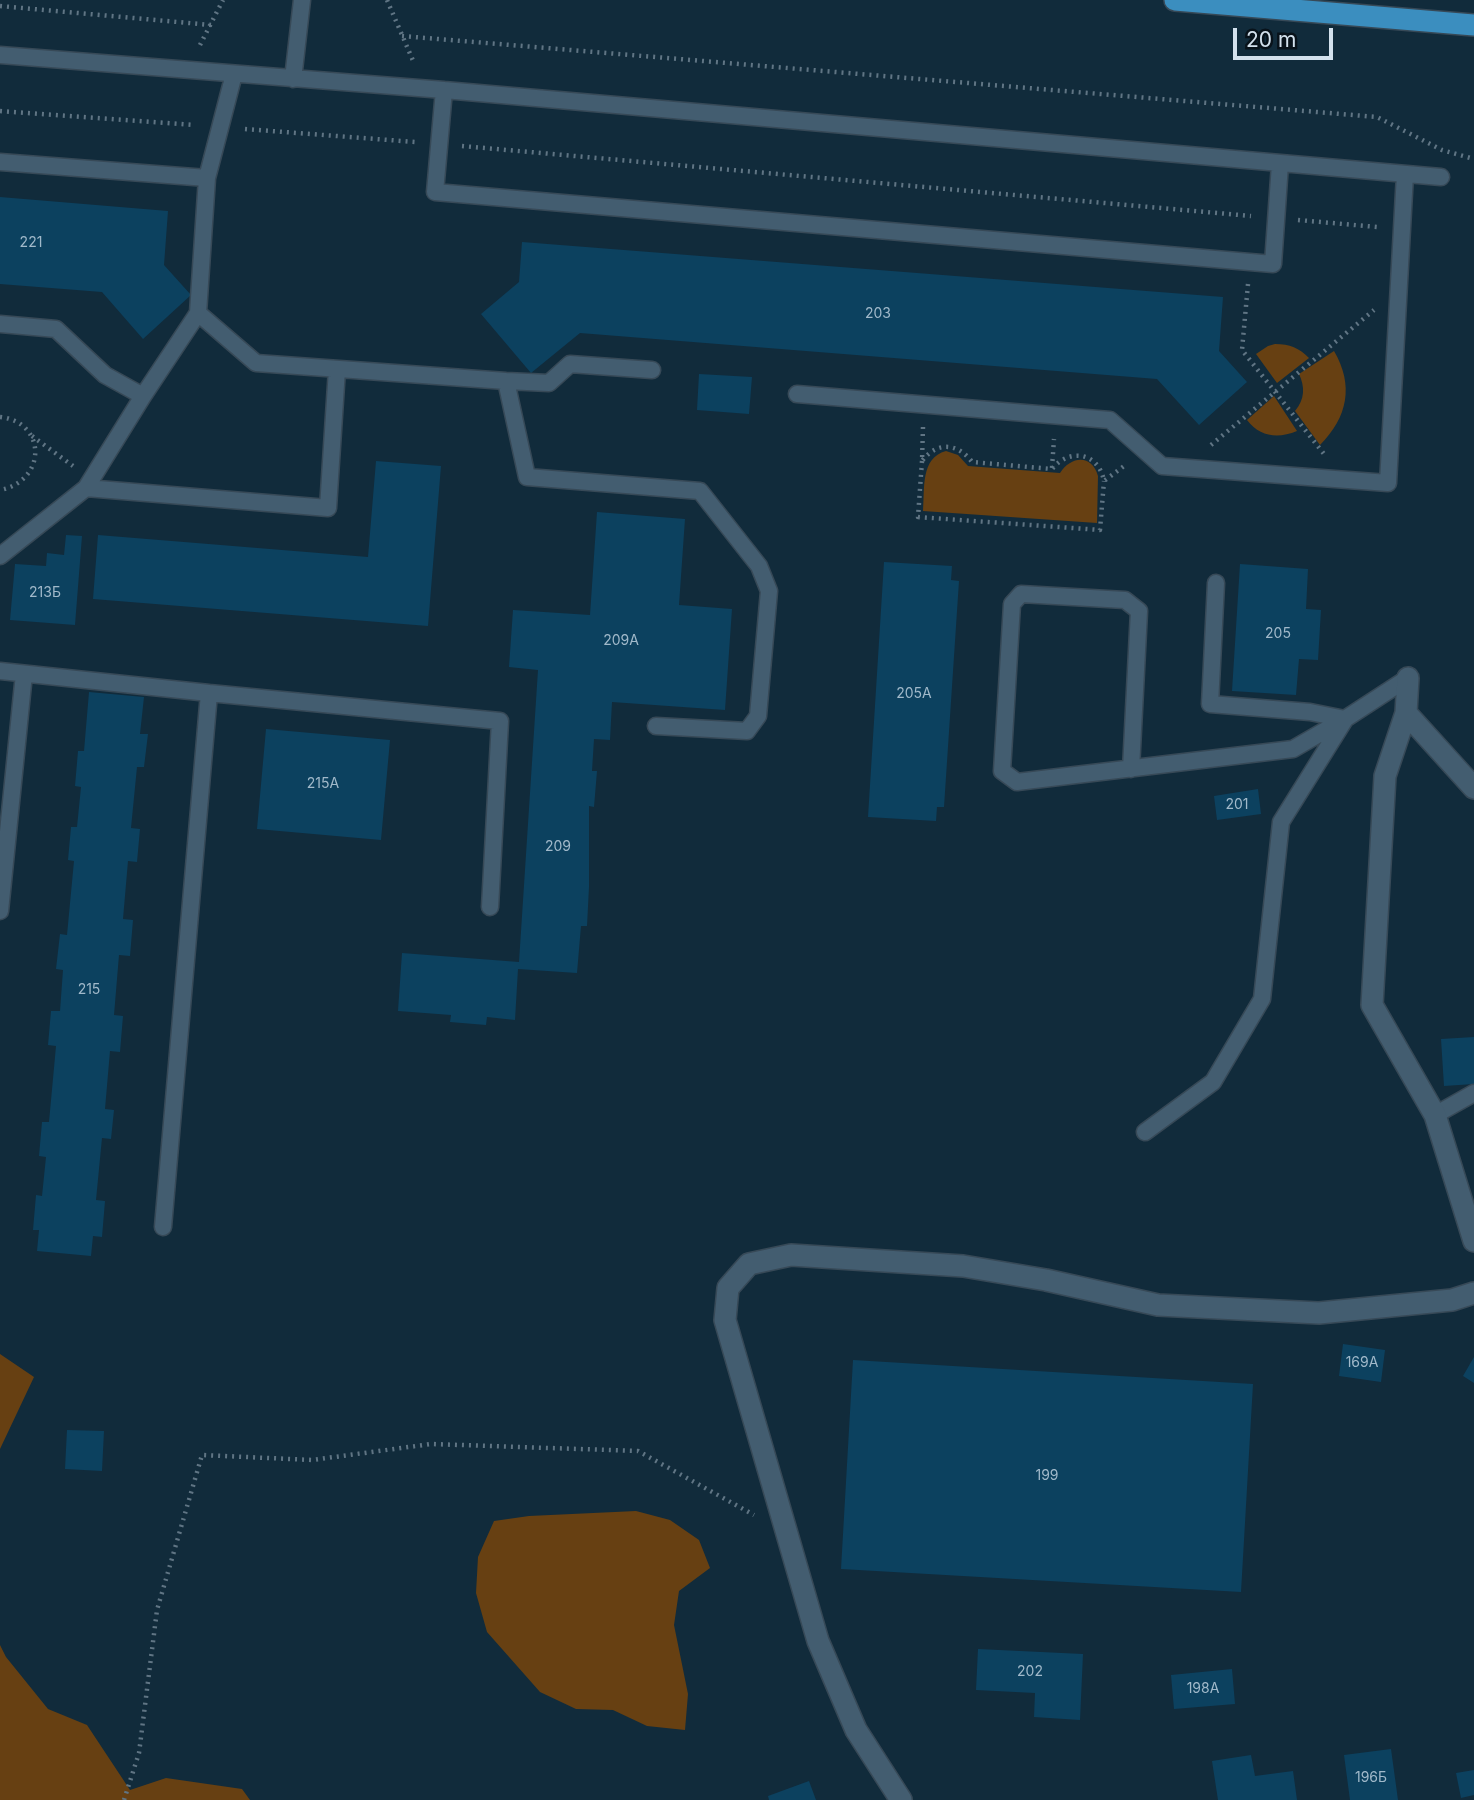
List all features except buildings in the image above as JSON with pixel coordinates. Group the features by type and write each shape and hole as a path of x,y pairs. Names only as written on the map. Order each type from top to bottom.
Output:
{"main road":[{"path":"1175,0 1474,25"}],"street":[{"path":"1408,678 1406,713 1385,776 1372,1005 1435,1115 1474,1241"},
{"path":"1406,713 1474,788"},
{"path":"901,1800 856,1730 818,1641 785,1532 725,1320 728,1288 749,1264 791,1255 963,1266 1046,1280 1158,1305 1319,1313 1452,1300 1474,1293"}],"lane":[{"path":"293,79 302,0"},
{"path":"0,55 444,90 1441,177"},
{"path":"0,556 89,483 198,313 207,178 234,74"},
{"path":"444,90 435,192 1273,264 1280,163"},
{"path":"0,162 207,178"},
{"path":"797,394 1110,420 1162,466 1388,483 1405,174"},
{"path":"198,313 256,363 549,383 570,364 652,370"},
{"path":"0,324 57,328 105,375 143,396"},
{"path":"89,483 328,508 337,369"},
{"path":"506,381 527,477 699,491 759,566 769,591 758,716 747,731 656,726"},
{"path":"1216,583 1210,704 1310,712 1345,719"},
{"path":"1130,769 1139,611 1125,600 1021,594 1012,604 1002,771 1017,782 1130,769 1293,749 1408,678"},
{"path":"0,671 500,721 490,907"},
{"path":"0,911 24,674"},
{"path":"163,1227 209,693"},
{"path":"1146,1132 1213,1083 1262,999 1281,822 1345,719"},
{"path":"1435,1115 1474,1093"}],"path":[{"path":"200,45 223,0"},
{"path":"387,0 416,68"},
{"path":"0,6 211,25"},
{"path":"402,36 1377,117 1442,150 1474,159"},
{"path":"0,111 439,144 1402,229"},
{"path":"1251,262 1242,350 1344,480"},
{"path":"1183,467 1399,290"},
{"path":"922,461 928,453 947,447 966,454 972,462 1052,469 1064,458 1079,455 1099,467 1104,481 1100,530 918,517 924,405"},
{"path":"0,417 17,421 25,427 31,436 35,456 33,466 20,482 0,490"},
{"path":"31,436 89,483"},
{"path":"1104,481 1144,451"},
{"path":"124,1800 139,1752 157,1610 202,1455 313,1460 431,1444 638,1451 785,1532"}],"shaded area":[{"path":"1275,344 1294,347 1309,358 1277,383 1256,354"},
{"path":"1334,351 1344,376 1345,400 1337,423 1320,445 1295,411 1303,393 1299,374"},
{"path":"1274,396 1297,431 1270,435 1258,430 1247,420"},
{"path":"946,451 958,455 968,466 1060,473 1070,463 1086,461 1098,476 1097,523 923,511 928,467 932,460"},
{"path":"0,1354 34,1377 0,1449"},
{"path":"636,1511 670,1520 699,1540 710,1568 679,1591 674,1625 688,1694 685,1730 647,1726 613,1710 576,1709 540,1692 487,1632 476,1593 478,1557 494,1521 529,1516"},
{"path":"0,1645 6,1657 48,1709 87,1725 130,1790 166,1778 242,1789 250,1800 0,1800"}]}
